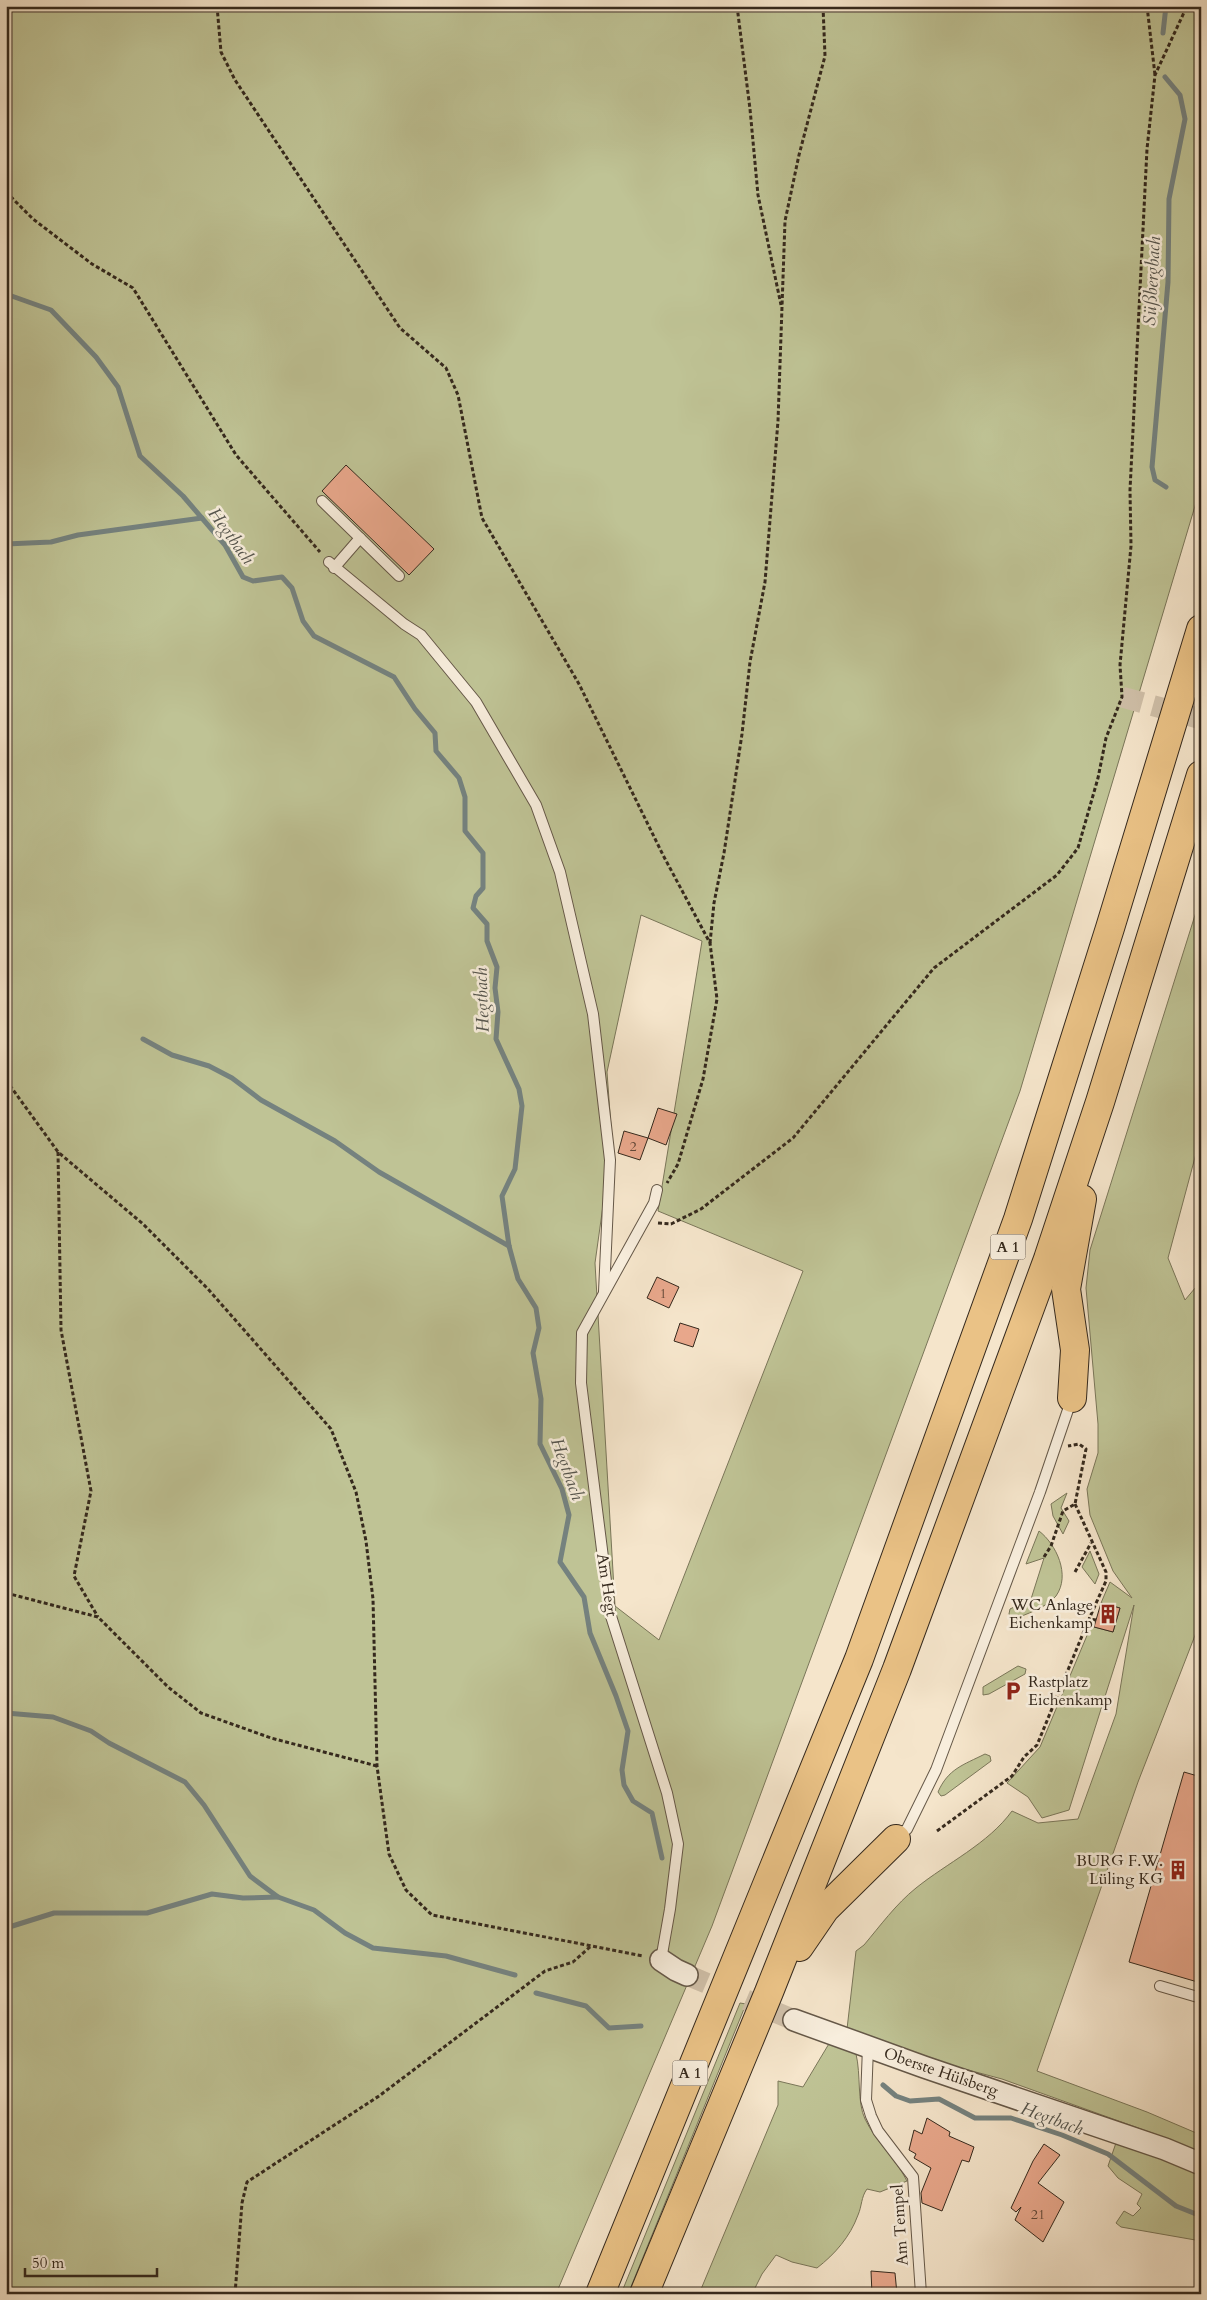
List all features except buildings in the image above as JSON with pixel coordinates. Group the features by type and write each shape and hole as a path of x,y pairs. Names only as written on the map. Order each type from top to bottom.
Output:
{"highway":[{"name":"A 1","path":"600,2294 858,1659 1015,1228 1116,910 1201,629"},
{"name":"A 1","path":"644,2294 769,1992 897,1670 1048,1259 1100,1102 1201,775"},
{"path":"1072,1398 1075,1350 1066,1289 1100,1102"},
{"path":"769,1992 825,1909 896,1839"}],"street":[{"path":"661,1960 676,1970 688,1974"},
{"name":"Oberste Hülsberg","path":"794,2020 1166,2149 1201,2164"}],"lane":[{"path":"322,501 399,576"},
{"path":"360,538 332,565 404,624 421,635 476,702 536,805 560,872 593,1014 610,1160 604,1292"},
{"name":"Am Hegt","path":"657,1190 654,1203 582,1333 581,1383 610,1613 667,1793 678,1844 670,1910 661,1960"},
{"path":"896,1839 908,1829 936,1770 1072,1398"},
{"path":"1160,1986 1201,1998"},
{"name":"Am Tempel","path":"868,2047 866,2100 871,2116 878,2131 913,2177 921,2294"}],"path":[{"path":"217,6 221,52 235,80 400,328 446,368 458,395 482,518 579,684 663,855 710,944"},
{"path":"737,6 750,109 758,195 782,310"},
{"path":"678,1164 702,1079 717,999 710,944 714,904 724,853 742,734 750,662 765,582 778,421 785,221 799,155 825,56 823,6"},
{"path":"643,1223 671,1224 701,1209 793,1138 934,968 1057,875 1078,848 1106,738 1122,697 1120,665 1131,546 1130,490 1139,286 1147,149 1155,75 1147,6"},
{"path":"1155,75 1187,6"},
{"path":"6,192 32,219 92,264 133,288 236,455 332,565"},
{"path":"6,1080 58,1152 142,1224 208,1290 331,1429 356,1492 366,1541 373,1599 377,1766 389,1854 406,1890 432,1914 661,1960"},
{"path":"58,1152 61,1330 91,1491 74,1576 98,1617 168,1687 201,1713 271,1738 377,1766"},
{"path":"937,1831 1012,1776 1024,1758 1038,1745 1106,1581 1106,1572 1075,1504 1086,1449 1079,1444 1055,1448"},
{"path":"1044,1557 1058,1528 1062,1511 1075,1504"},
{"path":"1075,1572 1092,1543"},
{"path":"6,1595 10,1594 98,1617"},
{"path":"1089,1619 1096,1620"},
{"path":"234,2294 242,2204 247,2182 379,2096 545,1971 573,1962 592,1945"}],"green space":[{"path":"6,6 1201,6 1201,486 1020,1091 712,1926 556,2294 6,2294","holes":["641,915 702,941 658,1211 803,1271 659,1640 615,1606 595,1263 612,1141 607,1072"]},
{"path":"1201,896 1201,1135 1168,1258 1185,1300 1201,1281 1201,1620 1138,1782 1037,2071 1147,2112 1201,2135 1201,2153 1152,2133 1002,2079 927,2059 847,2029 856,1951 864,1945 888,1915 909,1894 979,1843 1002,1823 1012,1811 1038,1823 1078,1819 1116,1714 1134,1605 1069,1810 1042,1818 1028,1797 1007,1783 1040,1747 1091,1626 1113,1632 1120,1608 1101,1603 1110,1582 1132,1598 1113,1571 1090,1515 1087,1489 1098,1453 1098,1424 1086,1288 1090,1250"},
{"path":"1067,1493 1061,1508 1069,1521 1063,1534 1053,1516 1051,1504"},
{"path":"1039,1531 1051,1544 1060,1560 1062,1579 1060,1588 1056,1596 1047,1604 1012,1620 1009,1614 1010,1609 1031,1599 1044,1558 1026,1564"},
{"path":"1090,1551 1099,1574 1095,1584 1082,1567"},
{"path":"1018,1666 1026,1669 1025,1674 989,1694 983,1695 983,1687"},
{"path":"985,1754 990,1756 991,1761 941,1796 938,1792 951,1773"},
{"path":"740,2003 746,2004 628,2294 621,2294"},
{"path":"830,2042 856,2054 861,2105 865,2119 907,2181 880,2192 867,2189 855,2223 846,2238 836,2251 817,2268 792,2262 776,2255 762,2274 752,2294 699,2294 778,2105 778,2081 803,2087"},
{"path":"1117,2140 1201,2174 1201,2241 1121,2227 1116,2223 1124,2211 1133,2216 1141,2208 1137,2204 1142,2194 1118,2178 1108,2166"}],"waterway":[{"name":"Süßbergbach","path":"1163,33 1166,6"},
{"name":"Süßbergbach","path":"1165,77 1180,95 1185,119 1169,199 1168,282 1152,467 1155,480 1166,487"},
{"name":"Hegtbach","path":"6,294 51,310 96,357 118,387 140,456 183,496 225,545 243,577 253,581 282,577 292,588 303,621 314,636 394,677 415,709 435,733 436,751 459,778 465,797 465,831 483,853 483,888 476,896 473,908 487,924 487,941 497,967 495,988 498,1012 496,1039 519,1089 522,1106 515,1169 502,1196 509,1246 518,1279 536,1308 539,1328 533,1353 541,1399 540,1444 562,1489 569,1515 560,1562 584,1597 590,1633 628,1731 622,1770 624,1785 633,1801 652,1813 662,1858"},
{"path":"6,544 51,542 78,535 202,518"},
{"path":"143,1039 172,1055 209,1066 232,1078 261,1100 335,1141 379,1172 509,1246"},
{"path":"6,1713 53,1717 91,1731 109,1743 185,1782 204,1805 250,1876 278,1897 314,1910 345,1933 373,1948 446,1956 515,1975"},
{"path":"6,1928 54,1913 147,1913 212,1894 243,1898 278,1897"},
{"path":"536,1993 586,2006 609,2028 641,2026"},
{"name":"Hegtbach","path":"883,2085 896,2096 910,2101 939,2099 975,2118 1011,2118 1062,2135 1108,2154 1176,2206 1201,2216"}],"tunnel":[{"path":"1122,697 1201,719"},
{"path":"687,1975 794,2020"}],"place":[{"name":"WC Anlage Eichenkamp","path":"1108,1614"},
{"name":"Rastplatz Eichenkamp","path":"1013,1691"},
{"name":"BURG F.W. Lüling KG","path":"1178,1870"}]}
